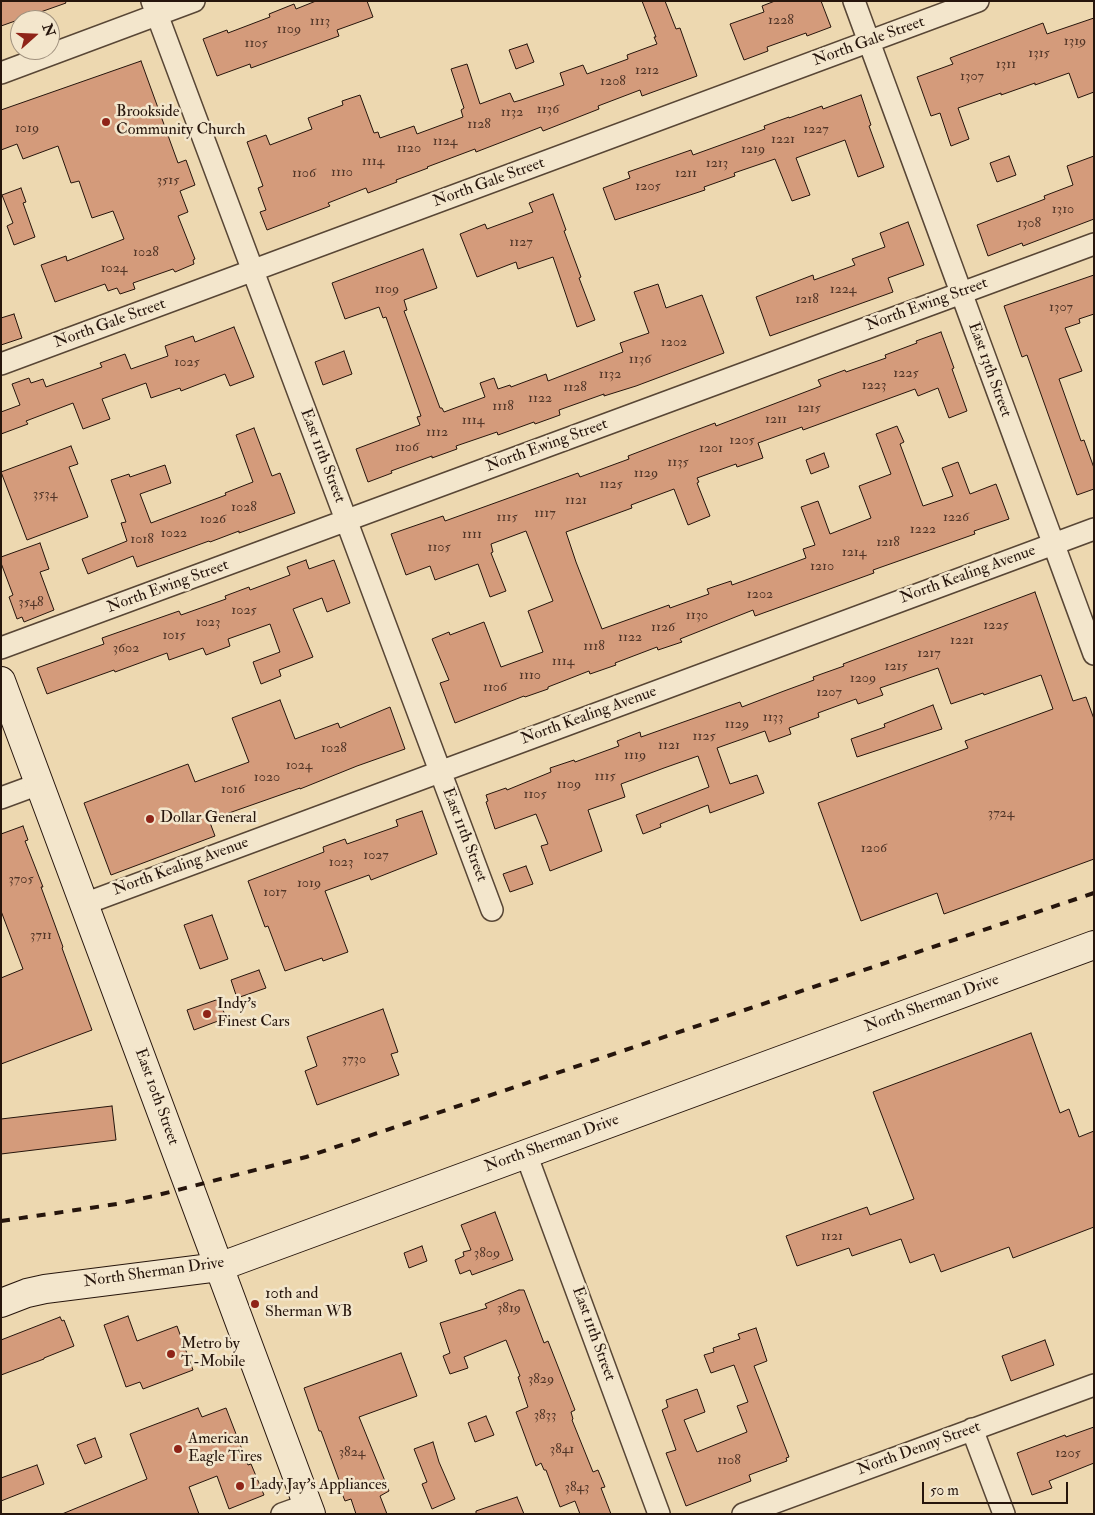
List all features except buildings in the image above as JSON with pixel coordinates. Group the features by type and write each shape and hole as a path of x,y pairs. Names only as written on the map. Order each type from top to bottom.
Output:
{"main road":[{"name":"East 10th Street","path":"1,681 219,1267 300,1511"},
{"name":"North Sherman Drive","path":"1,1303 27,1293 45,1289 219,1267 1094,945"}],"street":[{"path":"1,73 155,8 194,1"},
{"name":"East 13th Street","path":"854,1 1094,654"},
{"name":"North Gale Street","path":"1,364 978,1"},
{"name":"East 11th Street","path":"155,8 492,910"},
{"name":"North Ewing Street","path":"1,648 1094,244"},
{"name":"North Kealing Avenue","path":"84,904 1094,528"},
{"path":"1,798 39,784"},
{"name":"East 11th Street","path":"526,1154 659,1514"},
{"name":"North Denny Street","path":"743,1514 1094,1385"},
{"path":"972,1429 1004,1514"}],"railway":[{"path":"1,1221 117,1204 306,1157 1094,893"}],"place":[{"name":"Brookside Community Church","path":"106,122"},
{"name":"Dollar General","path":"150,819"},
{"name":"Indy's Finest Cars","path":"207,1014"},
{"name":"10th and Sherman WB","path":"255,1304"},
{"name":"Metro by T-Mobile","path":"171,1354"},
{"name":"American Eagle Tires","path":"178,1449"},
{"name":"Lady Jay's Appliances","path":"240,1486"}]}
